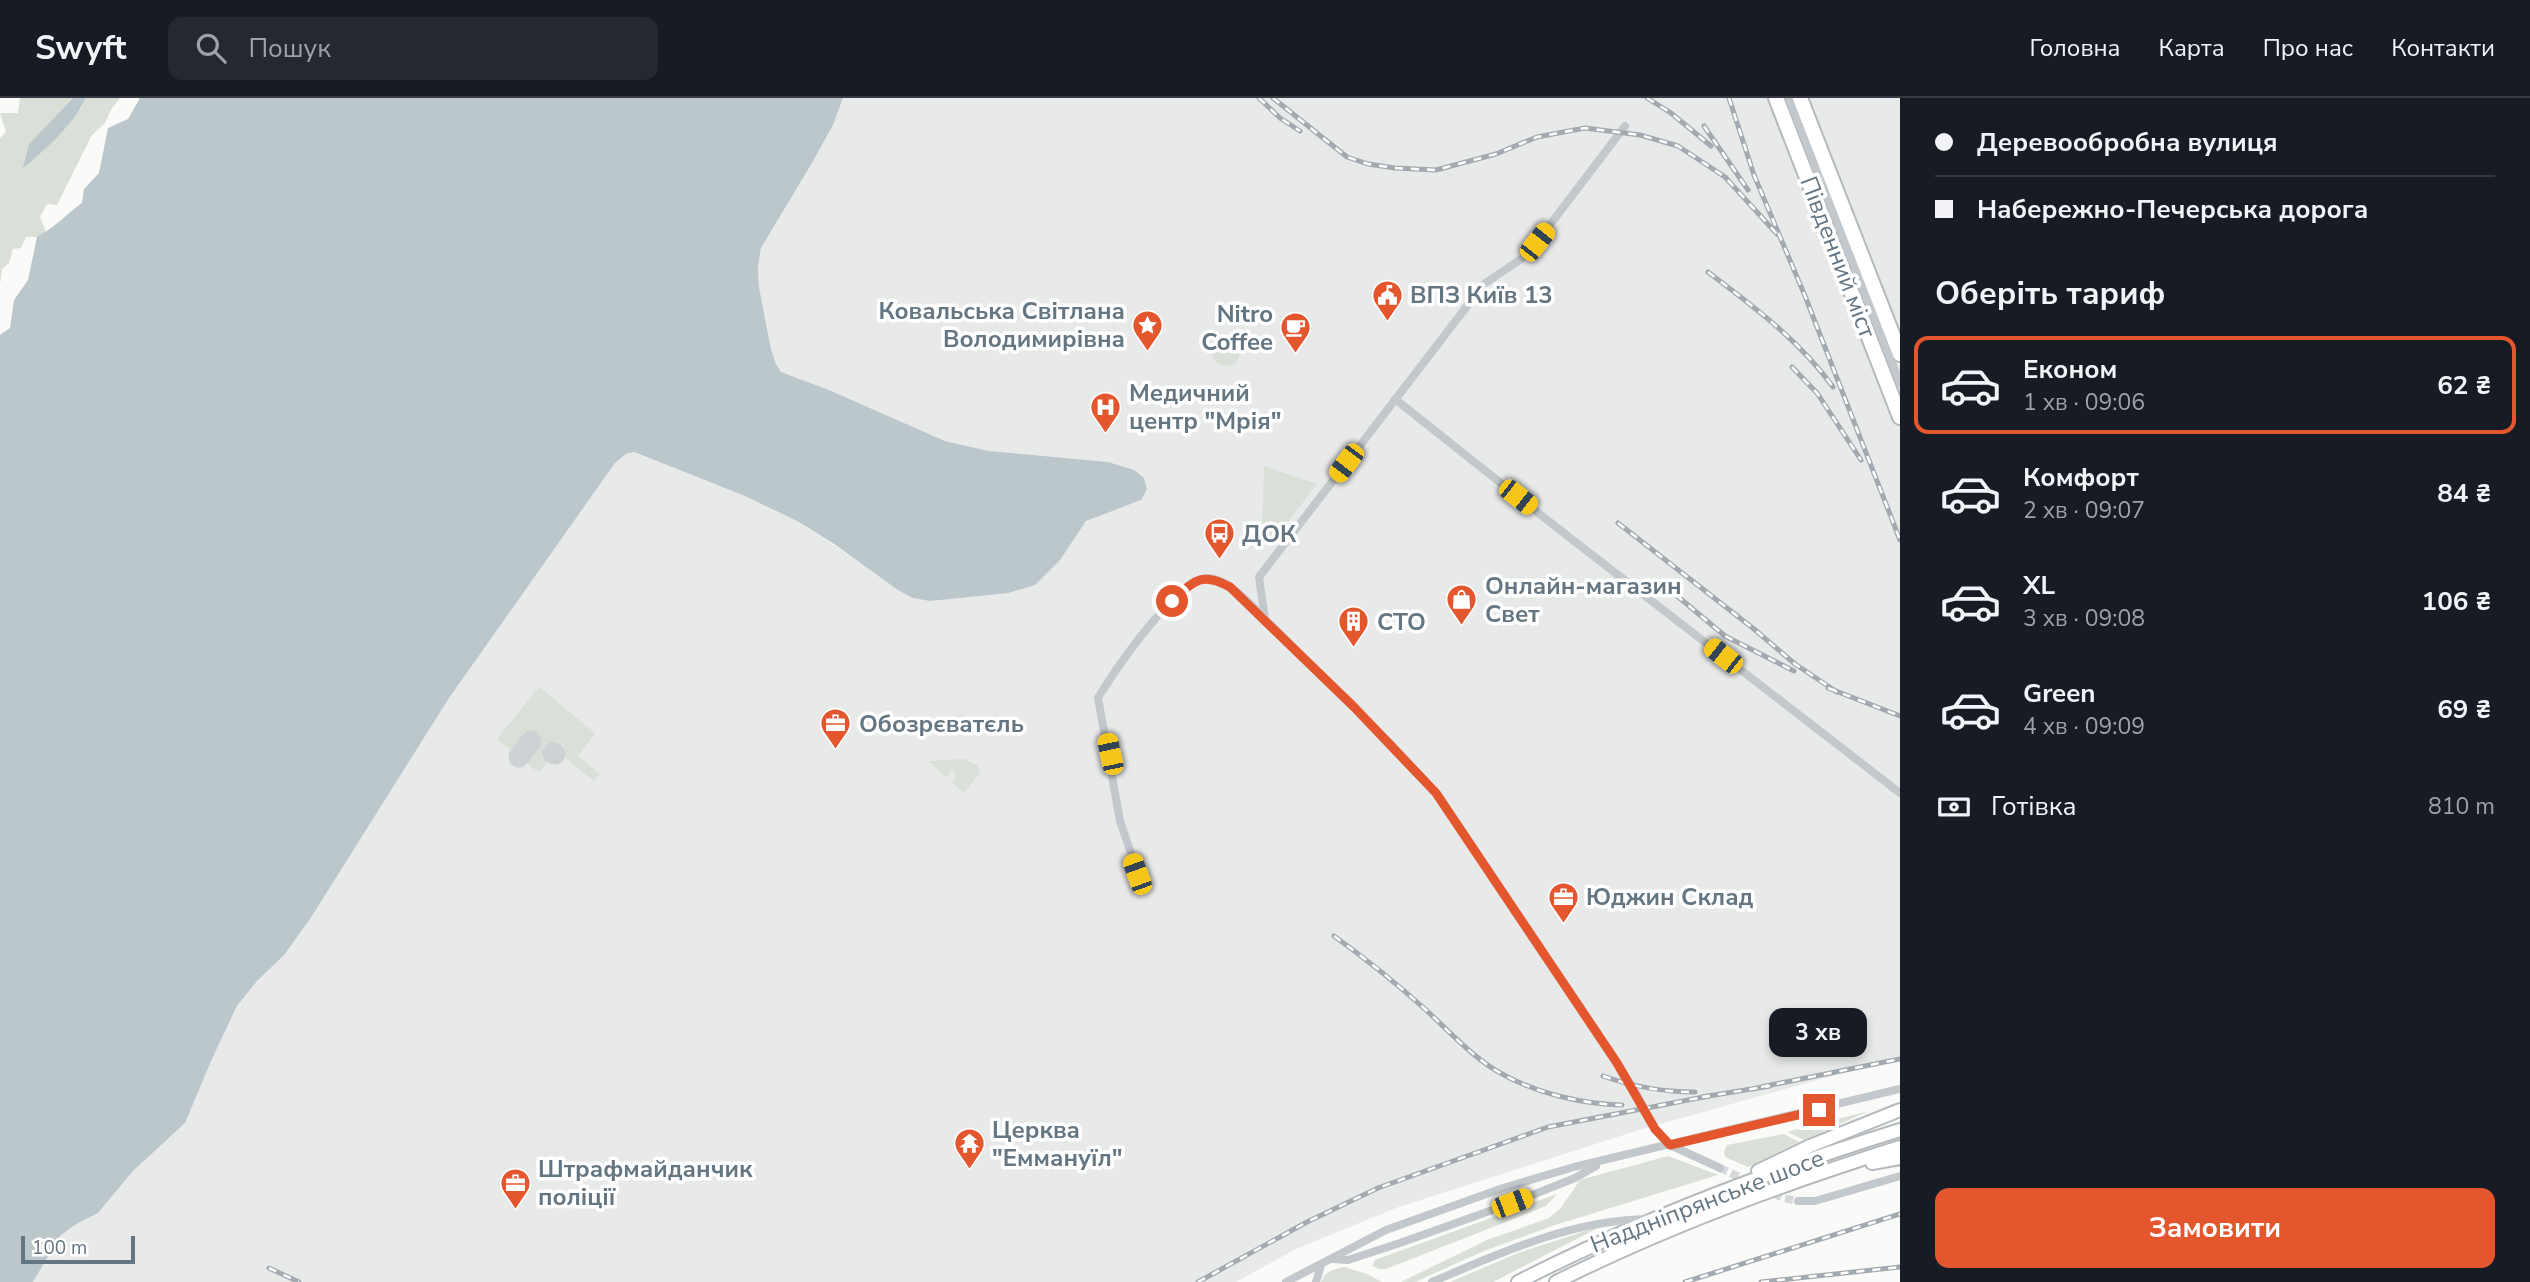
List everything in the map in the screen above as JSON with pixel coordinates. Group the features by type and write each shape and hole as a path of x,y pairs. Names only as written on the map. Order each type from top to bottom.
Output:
{"highway":[{"name":"Південний міст","path":"1776,98 1900,416"},
{"name":"Південний міст","path":"1800,98 1900,354"}],"main road":[{"path":"1734,1186 1778,1161 1900,1110"},
{"name":"Наддніпрянське шосе","path":"1518,1282 1650,1219 1734,1186 1900,1130"},
{"name":"Наддніпрянське шосе","path":"1556,1282 1657,1234 1790,1184 1900,1147"},
{"path":"1790,1184 1900,1157"}],"street":[{"path":"1789,98 1900,383"},
{"path":"1265,619 1259,577 1484,284 1527,255 1625,126"},
{"path":"1395,399 1900,793"},
{"path":"1143,888 1120,821 1098,698 1131,647 1172,601 1195,581 1206,578 1217,580 1230,587 1265,619 1388,741 1443,802 1617,1063 1655,1129 1670,1145 1720,1168"},
{"path":"1286,1282 1386,1230 1467,1200 1559,1171 1900,1089"},
{"path":"1332,1259 1348,1260 1500,1207 1574,1178 1601,1162"},
{"name":"Наддніпрянське шосе","path":"1798,1201 1815,1201 1900,1176"},
{"path":"1432,1282 1524,1245 1572,1230 1624,1219 1650,1219"},
{"path":"1316,1282 1321,1265"}],"shaded area":[{"path":"20,98 73,98 29,144 81,109 86,98 120,98 105,123 92,135 57,205 47,204 40,217 46,232 37,237 26,237 21,248 13,249 9,263 2,269 0,284 0,138 6,132 0,113 18,113"},
{"path":"73,98 86,98 81,108 50,145 23,168 29,144"},
{"path":"140,98 843,98 833,125 761,248 759,287 771,349 781,372 945,441 989,451 1108,462 1134,470 1144,478 1147,489 1141,500 1086,521 1060,560 1035,585 1008,593 930,601 913,598 898,590 799,522 745,496 634,452 626,454 615,463 449,698 312,916 284,955 258,980 237,1006 185,1123 133,1171 98,1213 60,1236 33,1282 0,1282 0,335 10,328 14,300 28,280 37,237 82,203 84,189 99,173 108,128 128,119"},
{"path":"843,98 1900,98 1900,1057 1639,1130 1396,1208 1296,1249 1236,1282 33,1282 60,1236 98,1213 133,1171 185,1123 237,1006 312,916 449,698 615,463 626,454 633,452 745,496 799,522 913,598 1081,527 1094,516 1141,500 989,451 945,441 781,372 771,348 759,287 761,248 833,125"},
{"path":"1226,338 1236,342 1240,352 1236,362 1226,366 1216,362 1212,352 1216,342"},
{"path":"1264,466 1317,484 1275,539 1262,535"},
{"path":"539,687 595,733 578,756 600,774 594,781 563,756 564,743 540,771 497,739"},
{"path":"964,759 978,766 980,772 964,793 952,783 957,776 952,771 946,777 928,761"},
{"path":"1869,1111 1804,1140 1787,1132"},
{"path":"1784,1134 1799,1142 1748,1167 1725,1157 1727,1145"},
{"path":"1668,1156 1718,1175 1555,1225 1484,1251 1415,1282 1401,1282 1487,1240 1549,1218 1560,1209 1580,1180"},
{"path":"1557,1194 1546,1206 1386,1269 1372,1266 1375,1260"},
{"path":"1604,1225 1493,1282 1450,1282 1518,1253"},
{"path":"1344,1267 1382,1282 1321,1282 1327,1273"}],"taxiway":[{"path":"519,757 531,741"}],"tunnel":[{"path":"1720,1168 1783,1198 1798,1201"}],"railway":[{"path":"1259,98 1280,118 1300,131"},
{"path":"1273,98 1347,157 1368,164 1395,168 1436,170 1496,154 1537,137 1585,128 1640,135 1678,146 1725,177 1777,234"},
{"path":"1647,98 1671,113 1711,146"},
{"path":"1729,98 1754,175 1805,296 1900,540"},
{"path":"1704,126 1748,190"},
{"path":"1708,272 1791,339 1833,387"},
{"path":"1792,367 1817,393 1861,460"},
{"path":"1618,523 1795,664 1837,692"},
{"path":"1664,585 1725,636 1794,671"},
{"path":"1828,688 1900,716"},
{"path":"1334,936 1392,981 1493,1069 1546,1093 1592,1103 1622,1105"},
{"path":"1761,1087 1900,1059"},
{"path":"1603,1076 1648,1088 1695,1092"},
{"path":"1702,1097 1770,1086"},
{"path":"1198,1282 1307,1222 1378,1188 1548,1127 1709,1096"},
{"path":"1685,1282 1900,1214"},
{"path":"1761,1282 1900,1267"},
{"path":"269,1268 299,1282"}],"place":[{"name":"ВПЗ Київ 13","path":"1387,322"},
{"name":"Ковальська Світлана Володимирівна","path":"1148,352"},
{"name":"Nitro Coffee","path":"1296,355"},
{"name":"Медичний центр \"Мрія\"","path":"1106,434"},
{"name":"ДОК","path":"1219,561"},
{"name":"Онлайн-магазин Свет","path":"1462,627"},
{"name":"СТО","path":"1354,649"},
{"name":"Обозрєватєль","path":"836,751"},
{"name":"Юджин Склад","path":"1563,924"},
{"name":"Церква \"Еммануїл\"","path":"969,1171"},
{"name":"Штрафмайданчик поліції","path":"515,1210"}],"route":[{"path":"1172,601 1195,581 1206,578 1230,587 1354,707 1436,793 1632,1086 1655,1129 1670,1145 1819,1110"}]}
